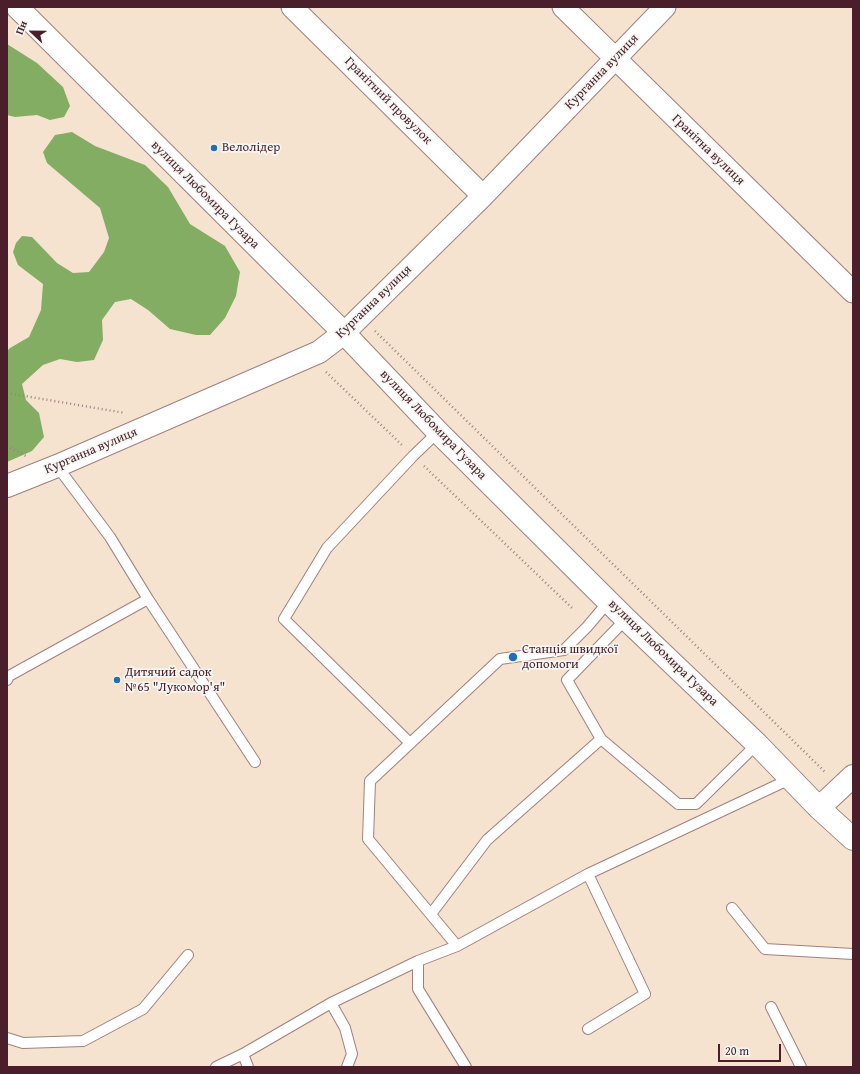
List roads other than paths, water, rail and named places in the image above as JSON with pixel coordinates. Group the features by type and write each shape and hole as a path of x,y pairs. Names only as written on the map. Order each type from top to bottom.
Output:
{"street":[{"name":"вулиця Любомира Гузара","path":"17,7 344,333 438,432 626,619 757,744 819,808 853,839"},
{"name":"Гранітний провулок","path":"292,7 483,196"},
{"name":"Гранітна вулиця","path":"563,7 614,59 853,292"},
{"name":"Курганна вулиця","path":"7,486 57,466 319,352 344,333 361,317 483,196 666,7"},
{"path":"819,808 847,782"}],"lane":[{"path":"410,743 284,619 327,548 413,456 438,432"},
{"path":"57,466 110,538 148,599 255,762"},
{"path":"7,680 9,676 148,599"},
{"path":"458,946 368,840 370,781 500,659 564,650 587,627 609,601"},
{"path":"626,619 567,680 601,739 678,804 696,804 757,744"},
{"path":"431,914 487,840 601,739"},
{"path":"216,1067 243,1054 331,1003 418,961 458,946 588,874 790,778"},
{"path":"588,874 645,994 588,1029"},
{"path":"732,908 765,949 853,954"},
{"path":"7,1038 23,1043 83,1041 142,1009 188,955"},
{"path":"418,961 418,990 466,1067"},
{"path":"331,1003 345,1028 352,1054 347,1067"},
{"path":"771,1007 801,1067"},
{"path":"243,1054 248,1067"}],"place":[{"name":"Велолідер","path":"214,148"},
{"name":"Станція швидкої допомоги","path":"513,657"},
{"name":"Дитячий садок №65 \"Лукомор'я\"","path":"117,680"}]}
